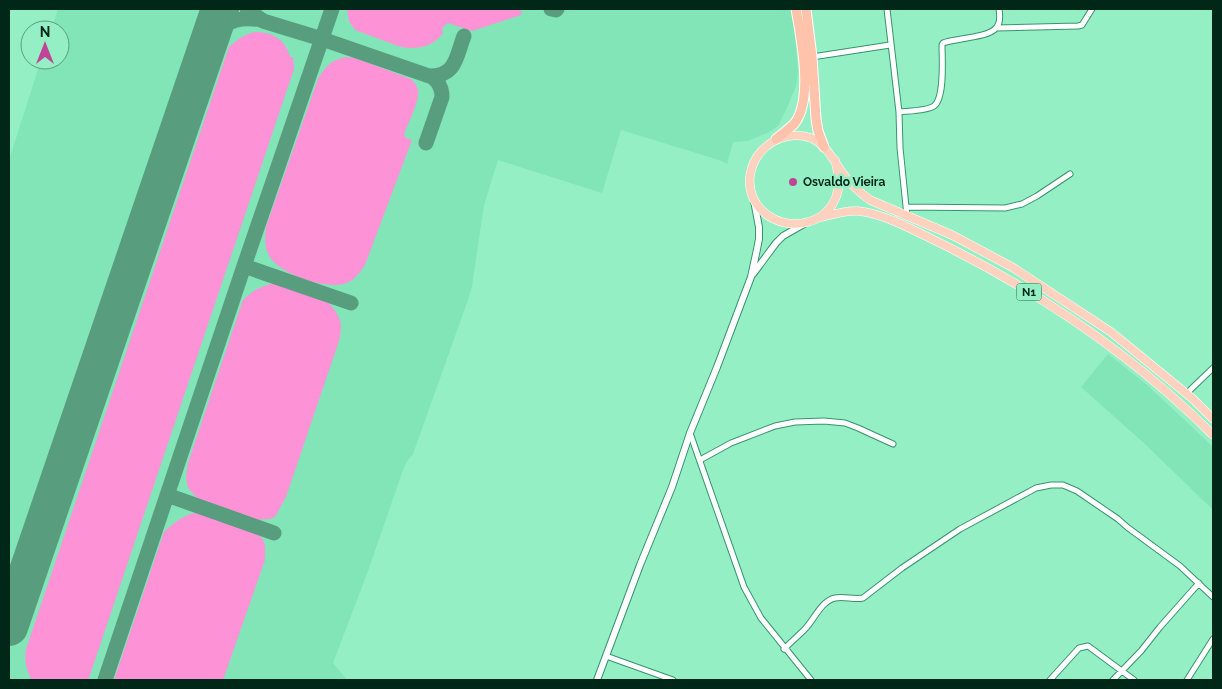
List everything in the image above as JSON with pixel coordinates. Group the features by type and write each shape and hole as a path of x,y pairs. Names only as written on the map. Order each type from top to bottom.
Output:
{"highway":[{"path":"776,139 794,124 802,107 804,57 796,9"},
{"path":"806,9 812,57 816,119 824,147"}],"main road":[{"path":"790,136 809,137 824,147 835,160 839,174 836,199 825,213 815,220 806,223 790,224 780,222 766,215 760,209 750,186 750,176 754,162 761,150 776,139 790,136"},
{"name":"N1","path":"835,160 847,180 870,200 952,235 1012,267 1111,332 1186,393 1213,419"},
{"name":"N1","path":"815,220 847,211 871,214 911,229 990,269 1052,306 1089,331 1155,382 1187,409 1213,435"}],"street":[{"path":"887,9 907,217"},
{"path":"898,112 928,109 935,105 939,98 942,83 943,43 991,32 1000,22 999,9"},
{"path":"996,28 1078,26 1082,24 1092,9"},
{"path":"812,57 890,45"},
{"path":"906,207 1005,208 1022,204 1070,174"},
{"path":"597,680 652,534 672,487 690,432 751,277 759,239 759,227 753,196"},
{"path":"751,277 783,236 806,223"},
{"path":"1186,393 1213,368"},
{"path":"700,460 731,443 775,426 795,422 824,421 845,423 893,444"},
{"path":"690,432 744,587 761,618 811,680"},
{"path":"784,648 805,629 828,601 837,598 863,598 902,568 960,529 1036,488 1051,485 1063,485 1084,496 1118,519 1163,552 1213,596"},
{"path":"1113,680 1141,651 1199,583"},
{"path":"1187,680 1213,638"},
{"path":"1050,680 1079,648 1084,646 1088,646 1134,680"},
{"path":"606,656 673,680"}],"shaded area":[{"path":"58,9 793,9 798,72 796,86 778,126 767,133 747,141 733,142 727,164 621,130 602,193 498,160 484,205 469,297 413,454 403,470 368,571 333,663 347,680 9,680 9,160 38,70 70,70 70,20 54,20"},
{"path":"347,9 514,9 522,11 521,15 472,31 448,23 442,28 443,33 434,42 419,48 413,48 401,47 355,30 349,21"},
{"path":"255,32 262,32 278,38 285,46 290,57 293,57 294,69 89,678 87,680 32,680 26,665 26,649 229,47 244,36"},
{"path":"346,57 355,58 411,79 417,88 418,98 404,134 406,138 412,140 365,265 356,277 349,282 341,285 330,285 306,280 284,270 276,264 267,250 265,235 266,227 318,79 329,65 336,60"},
{"path":"275,283 306,292 326,301 338,315 341,331 286,497 275,517 254,520 197,498 188,488 186,477 188,463 243,300 258,289"},
{"path":"1108,354 1146,384 1213,447 1213,510 1145,444 1081,387"},
{"path":"199,512 250,529 261,537 265,545 265,560 223,680 114,680 164,532 180,519"}],"taxiway":[{"path":"247,9 263,21 432,77 440,86 442,97 426,143"},
{"path":"105,680 332,9"},
{"path":"551,9 557,9"},
{"path":"204,55 214,37 225,25 240,19 262,20"},
{"path":"430,76 445,73 450,69 457,58 464,36"},
{"path":"244,266 351,303"},
{"path":"167,495 274,533"}],"runway":[{"path":"9,627 220,9"}],"place":[{"name":"Osvaldo Vieira","path":"793,182"}]}
